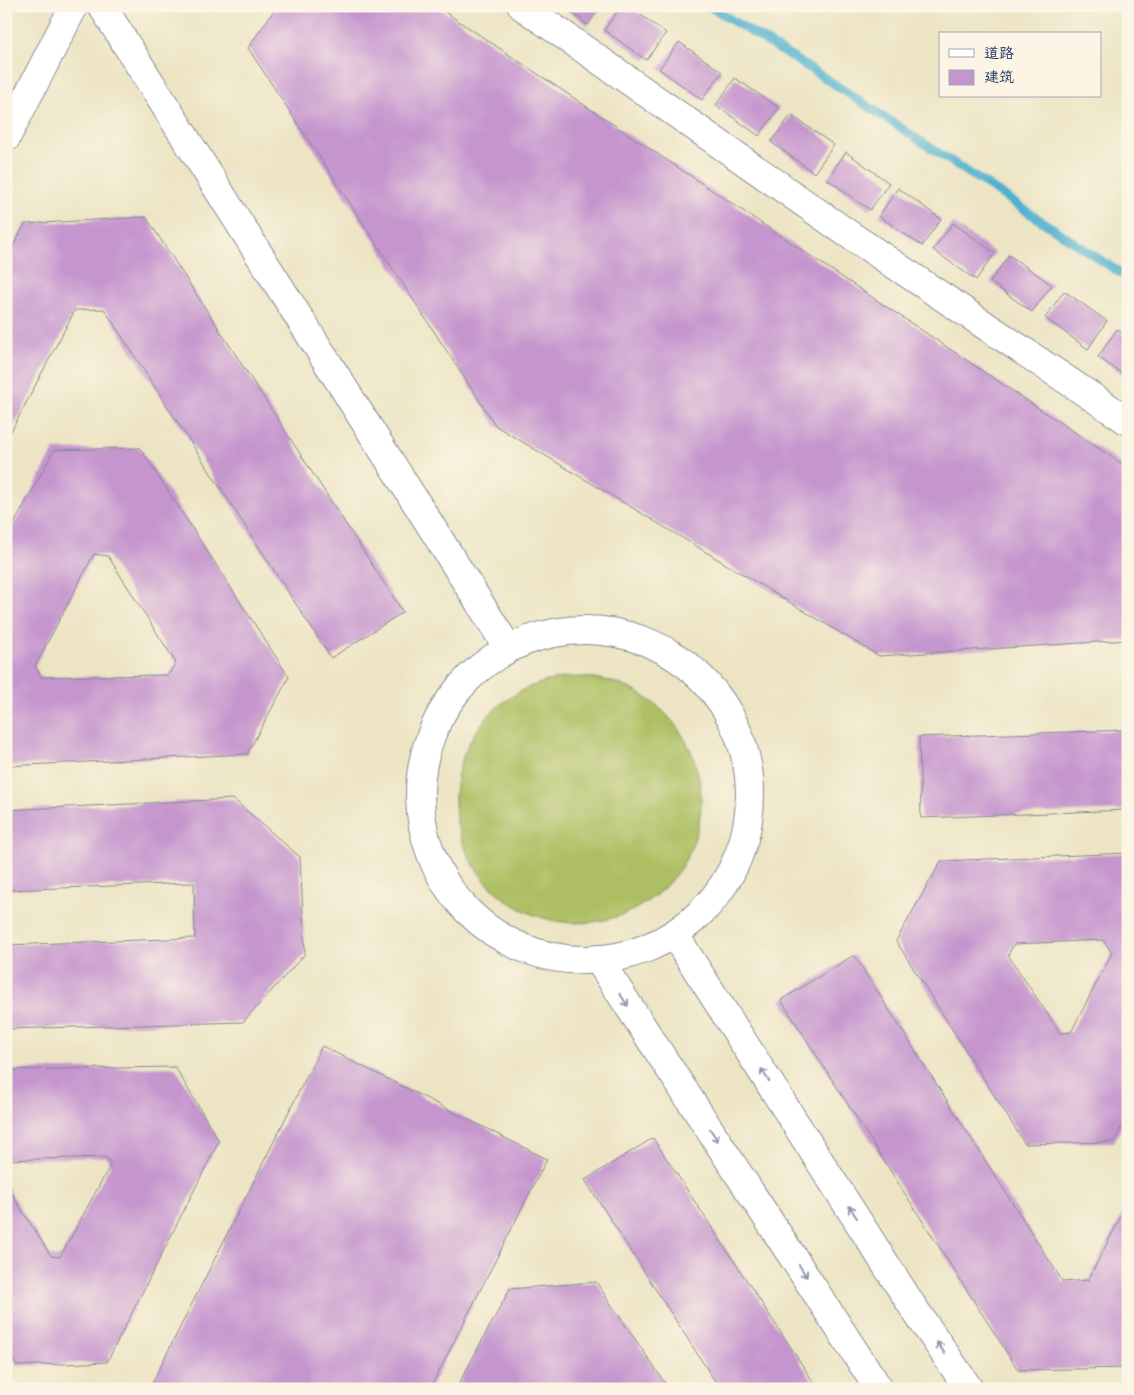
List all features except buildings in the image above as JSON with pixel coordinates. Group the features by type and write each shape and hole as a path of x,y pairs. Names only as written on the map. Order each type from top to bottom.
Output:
{"street":[{"path":"6,138 74,6"},
{"path":"102,6 508,648"},
{"path":"522,6 847,233 1128,421"},
{"path":"559,631 613,631 666,649 709,683 739,730 752,784 746,840 722,890 682,930 674,934 632,955 598,959 577,961 522,950 475,921 441,880 421,830 419,776 434,724 465,680 508,648 559,631"},
{"path":"674,934 913,1307 969,1389"},
{"path":"598,959 879,1389"}],"green space":[{"path":"566,677 590,677 614,682 636,691 665,713 687,742 692,753 699,776 701,800 699,824 692,847 687,858 665,887 636,909 614,918 590,923 566,923 542,918 520,909 500,895 483,878 469,858 460,836 455,812 455,788 460,764 469,742 483,722 500,705 520,691 542,682"}],"waterway":[{"path":"709,6 822,76 1128,278"}]}
